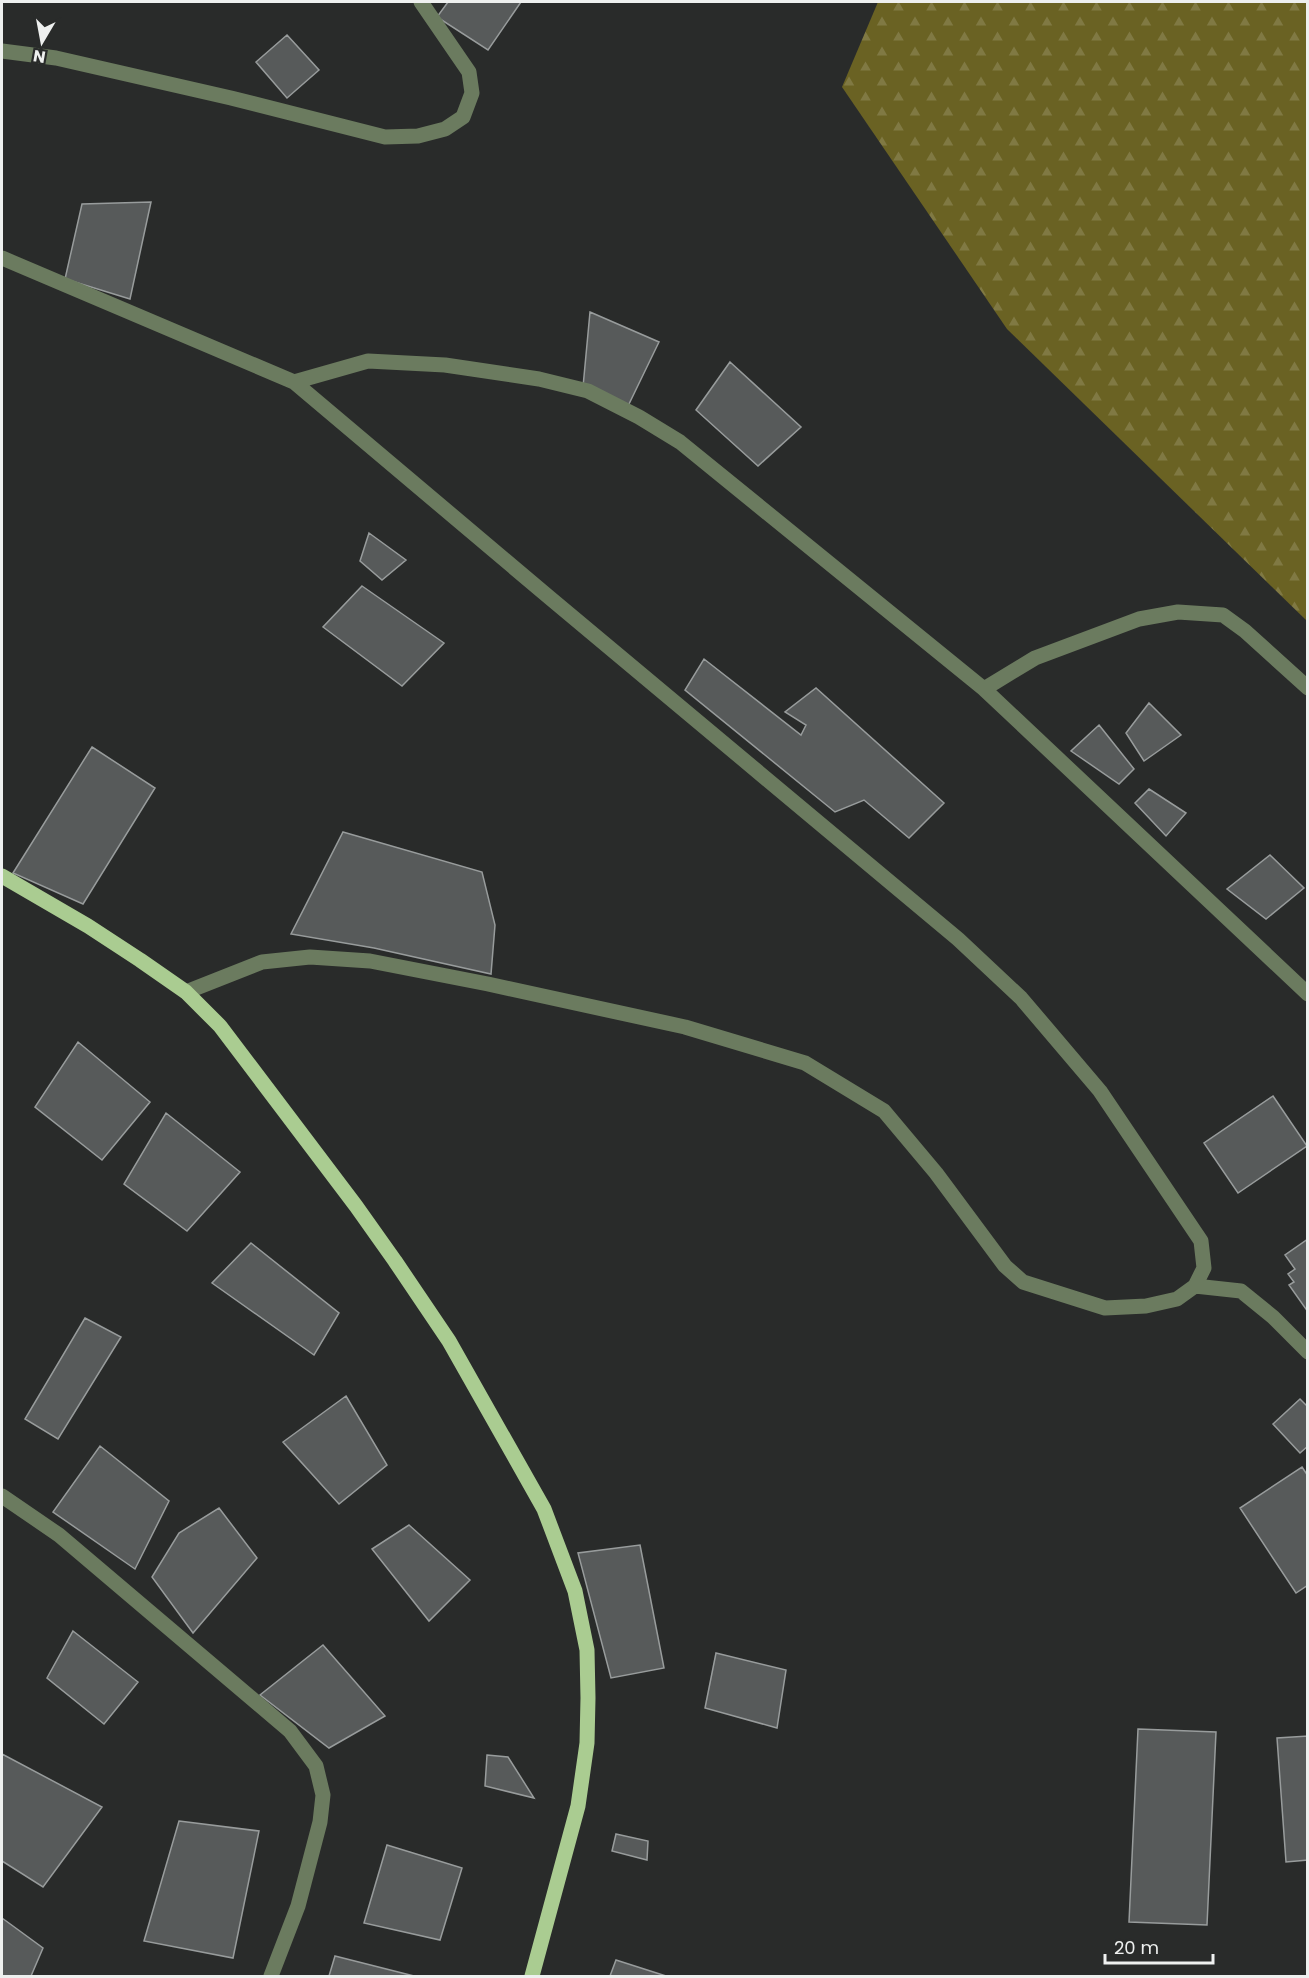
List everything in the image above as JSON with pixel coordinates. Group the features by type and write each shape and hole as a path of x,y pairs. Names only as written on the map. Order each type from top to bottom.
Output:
{"main road":[{"path":"2,876 88,926 186,992 220,1026 356,1206 448,1341 544,1509 575,1591 587,1650 587,1743 578,1806 532,1977"}],"street":[{"path":"2,51 56,58 231,98 376,135 418,136 445,129 463,117 472,93 469,72 421,2"},
{"path":"2,258 294,381 949,932 1021,998 1100,1091 1201,1241 1204,1268 1195,1286 1177,1299 1146,1306 1105,1308 1023,1282 1005,1266 936,1173 884,1111 805,1063 685,1027 370,961 310,957 262,962 186,992"},
{"path":"294,381 368,362 445,365 539,379 588,391 680,441 984,689 1308,993"},
{"path":"984,689 1035,657 1139,619 1178,612 1222,615 1245,631 1308,688"},
{"path":"1195,1286 1241,1291 1273,1317 1308,1352"},
{"path":"2,1496 59,1534 290,1731 316,1766 323,1796 320,1822 297,1906 271,1977"}],"green space":[{"path":"878,2 1307,2 1307,621 1007,329 842,87"}],"building":[{"path":"448,2 521,2 488,50 437,17"},
{"path":"287,35 319,70 287,98 256,62"},
{"path":"151,202 130,299 65,279 82,204"},
{"path":"590,312 659,342 628,406 583,387"},
{"path":"730,362 801,427 758,466 696,410"},
{"path":"369,533 406,560 382,580 360,561"},
{"path":"362,586 444,643 402,686 323,627"},
{"path":"704,659 801,735 806,725 785,712 816,688 944,803 909,838 864,800 835,812 685,690"},
{"path":"1149,703 1181,735 1144,761 1126,733"},
{"path":"1099,725 1134,769 1119,784 1071,751"},
{"path":"92,747 155,788 83,904 13,873"},
{"path":"1149,789 1186,813 1166,836 1135,803"},
{"path":"343,832 482,872 495,925 491,974 374,948 291,934"},
{"path":"1270,855 1304,888 1266,919 1227,889"},
{"path":"78,1042 150,1102 102,1160 35,1107"},
{"path":"1273,1096 1307,1146 1238,1193 1204,1143"},
{"path":"166,1113 240,1172 187,1231 124,1184"},
{"path":"1308,1239 1308,1312 1289,1285 1294,1282 1288,1274 1295,1269 1285,1255"},
{"path":"251,1243 339,1313 314,1355 212,1283"},
{"path":"85,1318 121,1337 58,1439 25,1419"},
{"path":"346,1396 387,1465 339,1504 283,1442"},
{"path":"1300,1399 1308,1407 1308,1446 1300,1453 1273,1424"},
{"path":"100,1446 169,1501 135,1569 53,1512"},
{"path":"1302,1467 1308,1476 1308,1585 1296,1593 1240,1508"},
{"path":"219,1508 257,1558 193,1633 152,1577 179,1533"},
{"path":"409,1525 470,1580 429,1621 372,1549"},
{"path":"640,1545 664,1668 611,1678 578,1553"},
{"path":"73,1631 138,1682 104,1724 47,1678"},
{"path":"323,1645 385,1716 329,1748 260,1695"},
{"path":"716,1653 786,1670 777,1728 705,1708"},
{"path":"1138,1729 1216,1732 1207,1925 1129,1922"},
{"path":"1308,1736 1308,1860 1286,1862 1277,1738"},
{"path":"2,1754 102,1807 43,1887 2,1861"},
{"path":"487,1755 508,1757 534,1798 485,1786"},
{"path":"179,1821 259,1831 233,1958 144,1941"},
{"path":"616,1834 648,1841 647,1860 612,1851"},
{"path":"387,1845 462,1868 440,1940 364,1923"},
{"path":"2,1918 43,1948 31,1976 2,1976"},
{"path":"335,1956 414,1976 329,1976"},
{"path":"616,1960 666,1976 610,1976"}]}
